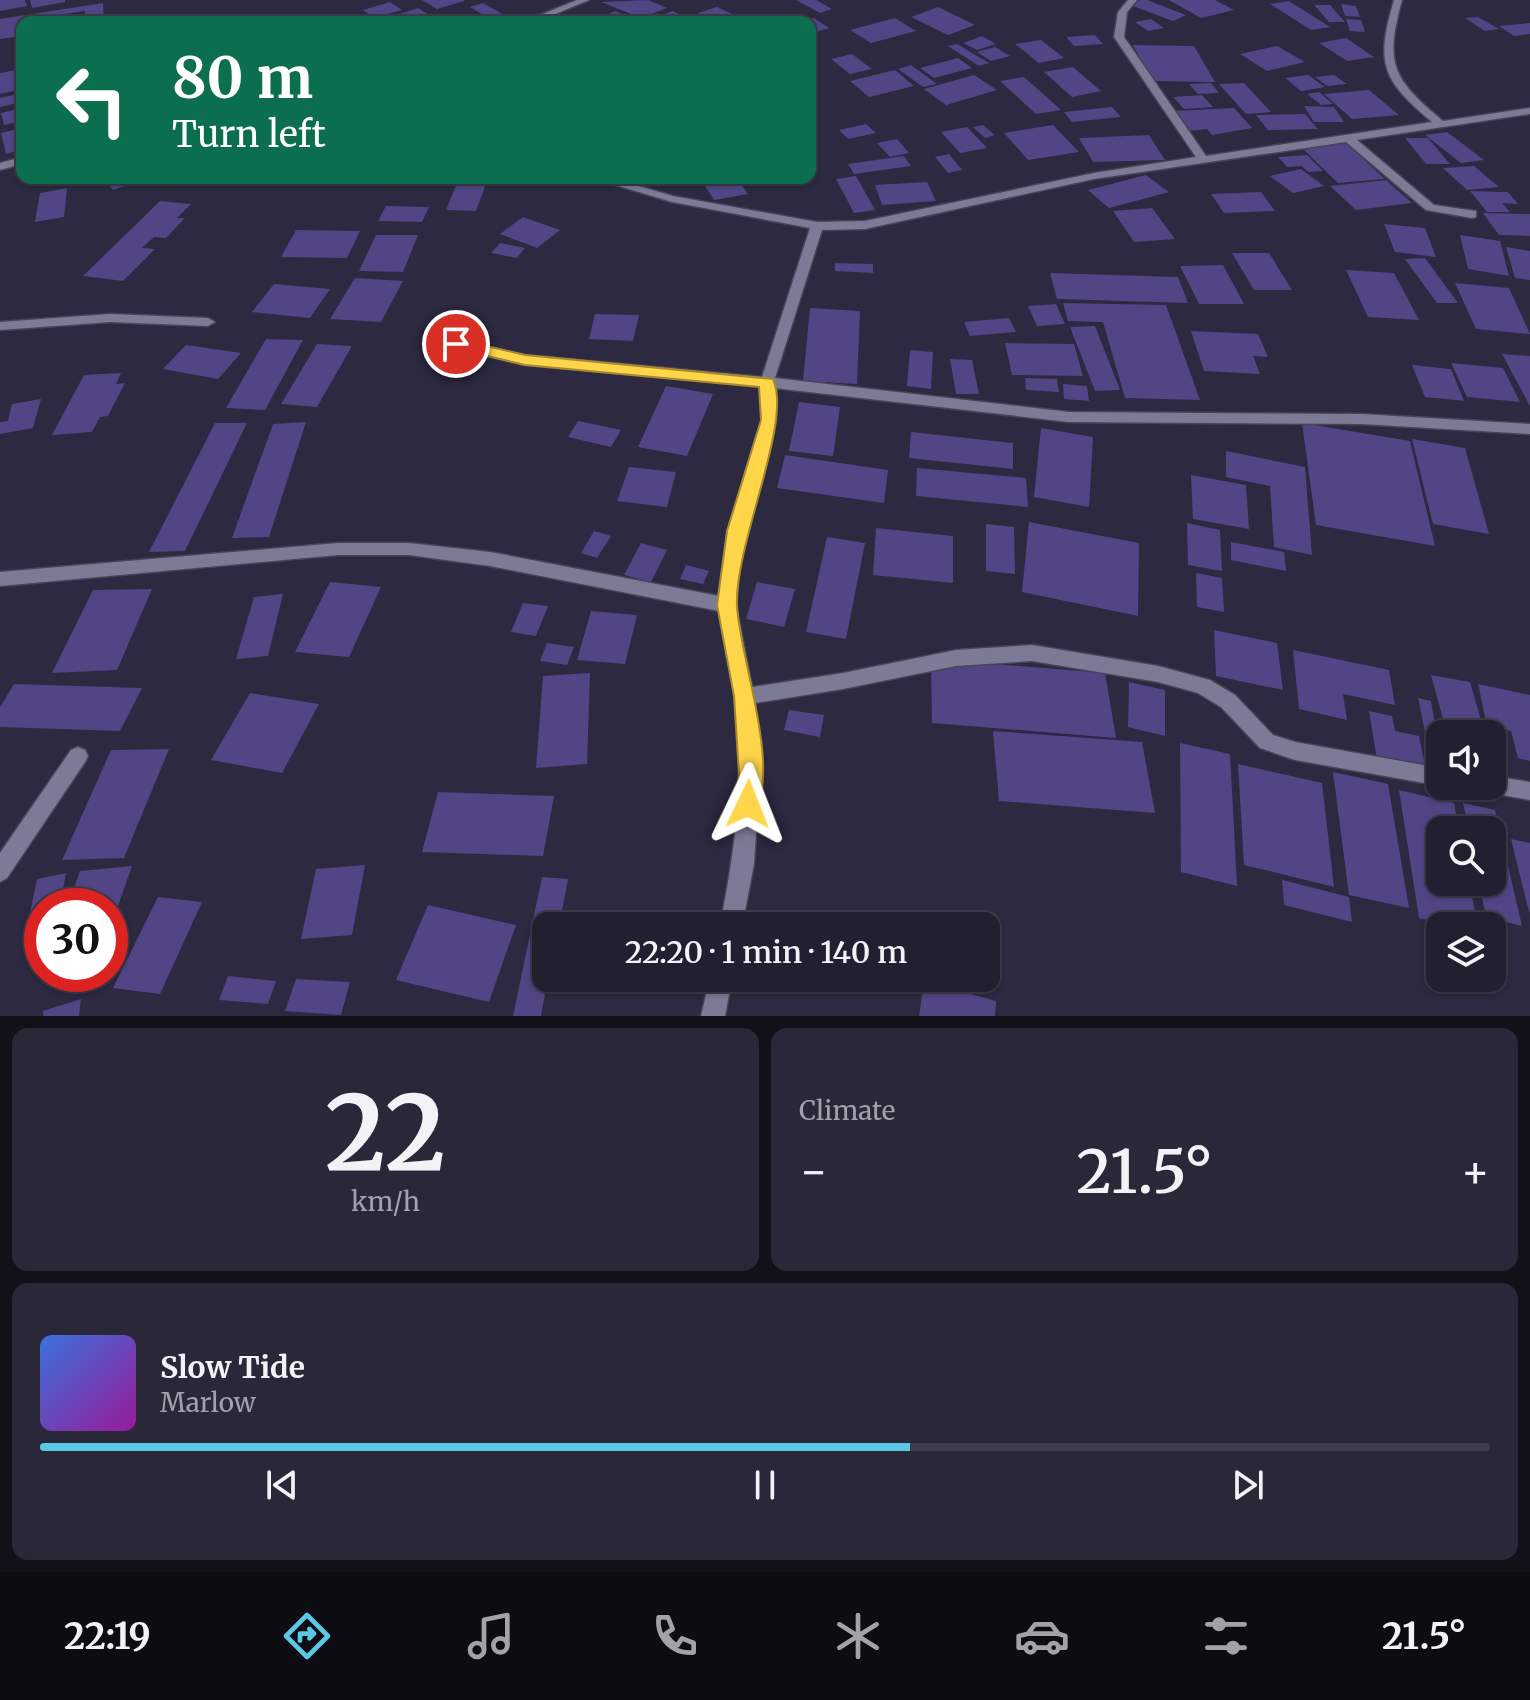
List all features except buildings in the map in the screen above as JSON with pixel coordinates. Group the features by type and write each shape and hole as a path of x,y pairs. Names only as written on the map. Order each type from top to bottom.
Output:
{"street":[{"path":"544,16 585,0"},
{"path":"1133,0 1123,12 1119,37 1202,158"},
{"path":"1398,0 1389,28 1386,57 1400,90 1442,125"},
{"path":"619,184 672,199 817,226 865,225 1094,176 1530,111"},
{"path":"1347,137 1430,208 1472,214"},
{"path":"734,912 743,864 750,774 745,696 727,605 736,531 769,420 767,382 817,226"},
{"path":"0,326 110,318 208,322"},
{"path":"456,344 525,360 767,382 1069,417 1361,419 1530,429"},
{"path":"0,579 338,549 409,549 490,559 727,605"},
{"path":"745,696 843,681 956,658 1032,653 1158,674 1203,686 1228,701 1267,742 1295,751 1426,774"},
{"path":"0,871 78,756"},
{"path":"1506,787 1530,791"},
{"path":"713,1016 718,992"}],"route":[{"path":"456,344 525,360 767,382 769,420 736,531 727,605 745,696 750,774 748,804"}]}
